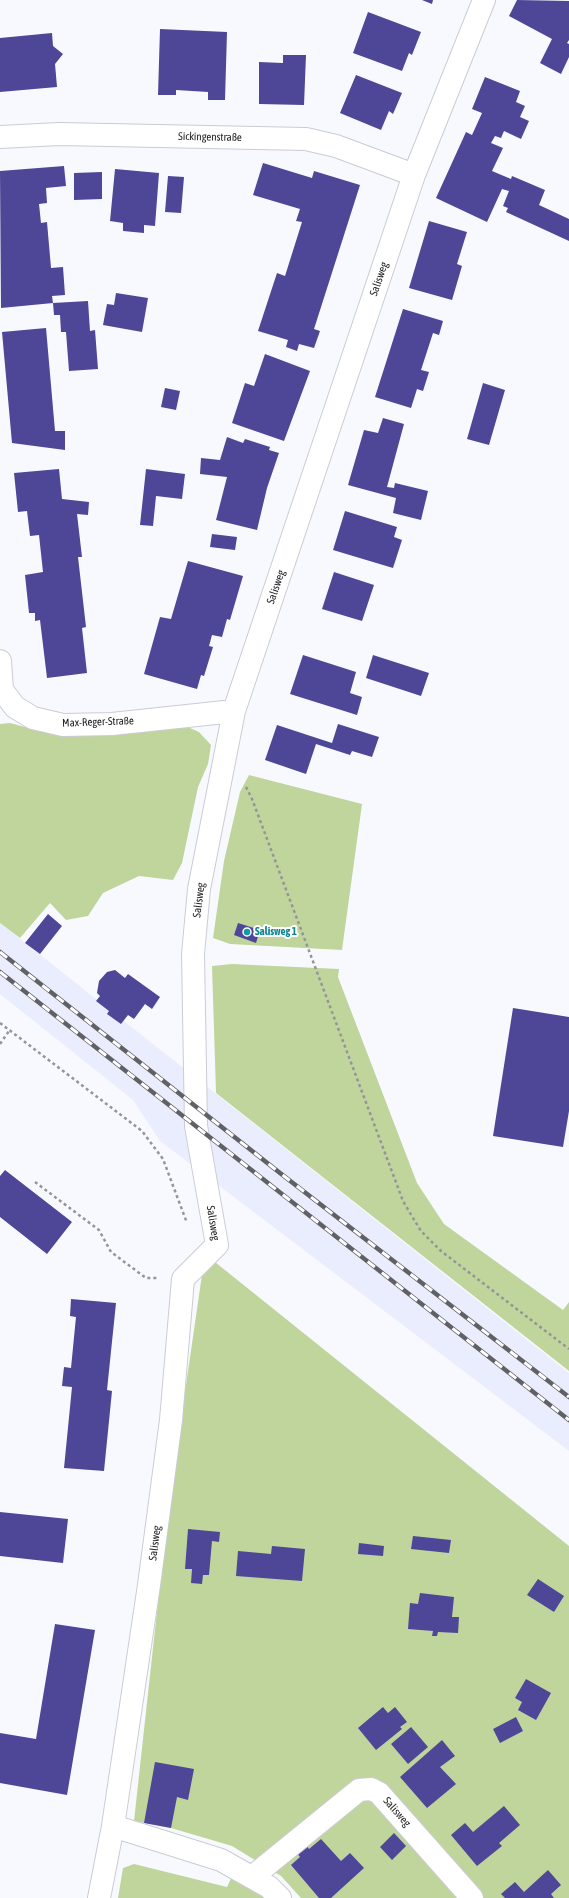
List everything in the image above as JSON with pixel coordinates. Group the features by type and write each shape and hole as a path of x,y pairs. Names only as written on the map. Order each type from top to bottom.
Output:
{"street":[{"name":"Salisweg","path":"99,1898 113,1826 150,1585 171,1420 183,1279 217,1245 196,1126 193,954 199,889 234,711 414,175 484,0"},
{"name":"Sickingenstraße","path":"0,137 59,134 306,139 336,146 414,175"},
{"name":"Max-Reger-Straße","path":"0,661 2,690 15,707 33,718 63,725 112,724 234,711"},
{"name":"Salisweg","path":"252,1877 359,1790 371,1789 379,1792 472,1898"},
{"path":"113,1826 221,1860 269,1887 280,1898"}],"path":[{"path":"245,785 252,799 406,1207 422,1231 440,1251 569,1348"},
{"path":"0,1023 142,1130 163,1159 184,1220 193,1232 217,1245"},
{"path":"0,1044 9,1031"},
{"path":"35,1182 99,1230 111,1252 146,1278 183,1279"}],"shaded area":[{"path":"0,923 569,1373 569,1451 160,1141 133,1100 0,994"}],"green space":[{"path":"10,723 40,731 69,732 181,724 199,732 211,745 208,764 198,787 182,863 173,880 139,876 103,893 88,916 66,920 50,903 20,938 0,923 0,724"},
{"path":"249,775 362,804 342,950 230,944 213,938 224,861 240,792"},
{"path":"232,964 339,969 338,977 417,1183 444,1224 563,1310 569,1302 569,1371 216,1093 212,966"},
{"path":"205,1254 569,1546 569,1898 301,1898 281,1876 232,1846 171,1828 134,1821 169,1502"},
{"path":"134,1864 227,1887 234,1872 268,1898 118,1898 123,1868"}],"building":[{"path":"422,0 433,0 432,4"},
{"path":"517,0 569,1 569,40 567,43 569,44 569,57 561,74 540,63 552,39 509,16"},
{"path":"368,12 421,32 412,55 409,53 402,71 353,53"},
{"path":"160,29 227,32 225,100 208,100 208,92 176,90 176,95 158,95"},
{"path":"52,33 53,46 63,54 55,64 57,87 0,92 0,38"},
{"path":"283,55 306,55 304,105 259,104 259,62 283,63"},
{"path":"356,75 402,93 393,114 389,111 381,130 340,113"},
{"path":"485,77 520,91 516,102 525,106 520,117 529,121 521,139 504,131 501,138 495,136 491,143 503,148 492,171 511,179 512,176 545,190 539,205 569,219 569,241 506,212 508,208 503,206 509,191 502,189 487,222 436,198 466,132 472,135 482,113 472,109"},
{"path":"263,163 312,178 314,171 360,185 314,329 320,331 314,348 299,344 297,351 286,347 288,340 258,331 277,273 285,276 302,222 296,221 300,209 253,195"},
{"path":"64,166 66,186 46,188 47,203 39,204 41,223 47,222 51,268 63,267 65,295 52,296 53,303 1,308 0,171"},
{"path":"115,169 159,173 155,226 144,225 144,233 123,231 123,223 110,221"},
{"path":"102,172 102,199 74,200 74,173"},
{"path":"168,176 184,177 181,213 165,212"},
{"path":"429,221 467,232 457,264 462,266 452,300 409,288"},
{"path":"116,293 148,298 142,332 103,325 107,304 114,305"},
{"path":"88,301 90,331 95,330 98,369 69,371 66,332 61,332 60,315 54,315 53,303"},
{"path":"403,309 443,321 439,335 433,333 421,370 429,372 423,391 417,389 411,408 375,397"},
{"path":"46,328 55,431 65,431 65,450 12,443 2,332"},
{"path":"265,354 310,371 284,441 232,423 245,383 254,386"},
{"path":"483,383 505,390 489,445 467,439"},
{"path":"165,388 180,391 176,410 161,407"},
{"path":"383,418 404,424 387,487 394,488 395,483 428,491 421,520 393,513 396,498 348,485 364,430 378,433"},
{"path":"227,437 243,443 245,439 270,447 269,450 279,453 267,488 257,530 216,520 227,477 200,474 201,458 220,460"},
{"path":"59,469 62,499 89,502 88,515 77,514 82,557 78,557 86,627 82,628 87,673 47,678 40,620 35,621 35,613 29,613 25,575 43,572 39,535 30,536 27,511 18,512 14,473"},
{"path":"146,469 185,474 182,499 156,496 153,526 140,525"},
{"path":"345,511 397,527 394,537 402,540 393,568 333,550"},
{"path":"212,534 237,537 235,550 210,547"},
{"path":"188,561 243,576 230,620 227,619 222,637 212,635 209,646 213,647 204,676 201,675 197,689 144,674 160,617 171,619"},
{"path":"334,572 374,585 362,621 322,609"},
{"path":"303,655 356,672 350,693 362,697 357,715 290,694"},
{"path":"373,655 429,673 421,696 366,678"},
{"path":"338,724 379,737 372,757 352,751 350,755 316,744 306,774 265,760 277,725 332,743"},
{"path":"48,914 62,926 40,954 25,943"},
{"name":"Salisweg 1","path":"238,923 260,930 256,943 234,935"},
{"path":"115,970 125,978 128,974 160,997 152,1009 145,1004 134,1019 128,1015 121,1024 107,1014 109,1011 96,1001 100,996 97,993 99,981 107,972"},
{"path":"513,1008 569,1017 569,1111 563,1147 493,1136"},
{"path":"5,1170 72,1222 47,1254 0,1217 0,1176"},
{"path":"71,1299 116,1303 107,1390 112,1391 104,1471 64,1468 72,1387 62,1386 64,1367 71,1368 76,1317 70,1316"},
{"path":"0,1512 68,1519 63,1563 0,1556"},
{"path":"188,1529 220,1532 219,1542 212,1541 209,1575 203,1575 202,1584 191,1583 192,1569 185,1569"},
{"path":"413,1536 451,1540 449,1553 411,1549"},
{"path":"359,1543 384,1546 383,1556 358,1554"},
{"path":"272,1546 305,1549 302,1581 236,1576 238,1551 271,1554"},
{"path":"538,1579 564,1596 554,1612 527,1595"},
{"path":"420,1593 454,1597 452,1617 459,1617 458,1633 438,1632 437,1636 432,1636 433,1631 408,1629 410,1603 418,1604"},
{"path":"55,1624 95,1630 67,1795 0,1783 0,1733 36,1739"},
{"path":"526,1679 551,1693 536,1720 518,1710 522,1702 515,1698"},
{"path":"383,1707 388,1713 395,1707 407,1722 400,1727 402,1729 376,1750 358,1728"},
{"path":"516,1717 523,1731 500,1743 493,1729"},
{"path":"411,1727 428,1747 408,1764 391,1744"},
{"path":"442,1740 455,1756 440,1767 456,1784 427,1808 400,1777"},
{"path":"155,1762 194,1769 188,1800 177,1797 171,1828 144,1823"},
{"path":"504,1806 520,1825 499,1843 502,1846 477,1866 451,1835 465,1823 473,1832"},
{"path":"394,1833 406,1846 392,1860 380,1847"},
{"path":"321,1839 341,1861 350,1853 364,1868 331,1898 319,1898 291,1865 300,1857 297,1853 306,1845 309,1849"},
{"path":"548,1870 561,1885 551,1894 554,1898 505,1898 501,1894 515,1882 524,1892"}],"railway":[{"path":"0,952 280,1173 569,1397"},
{"path":"0,972 569,1420"}],"place":[{"name":"Salisweg 1","path":"247,932"}]}
